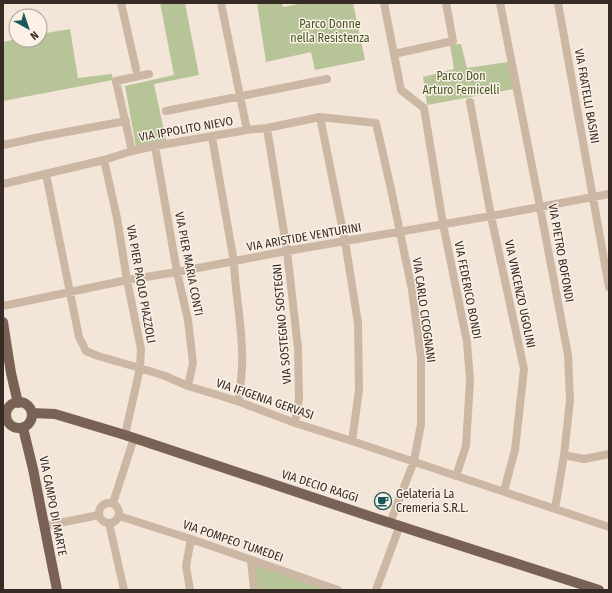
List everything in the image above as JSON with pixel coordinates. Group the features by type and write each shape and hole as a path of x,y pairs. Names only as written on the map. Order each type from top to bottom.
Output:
{"main road":[{"path":"3,322 11,373 11,404 7,417 5,418 16,428 23,428 29,424 32,417 31,409 25,404 11,404"},
{"name":"VIA DECIO RAGGI","path":"32,413 55,414 129,437 599,590"},
{"name":"VIA CAMPO DI MARTE","path":"23,428 33,469 57,590"}],"street":[{"path":"121,3 136,69"},
{"path":"221,3 247,130"},
{"path":"384,3 394,54 453,41 446,3"},
{"name":"VIA PIETRO BOFONDI","path":"500,3 568,355 570,400 564,455 555,509"},
{"name":"VIA FRATELLI BASINI","path":"558,3 609,287"},
{"name":"VIA FEDERICO BONDI","path":"394,54 401,90 424,108 443,224 467,342 470,381 466,446 456,476"},
{"path":"132,151 116,81 150,74"},
{"path":"166,111 327,79"},
{"name":"VIA VINCENZO UGOLINI","path":"470,102 524,368 516,450 504,491"},
{"path":"320,117 345,241 358,322 359,390 352,441"},
{"name":"VIA IPPOLITO NIEVO","path":"3,184 104,160 132,151 155,146 267,128 320,117 376,123"},
{"path":"3,145 126,121"},
{"name":"VIA CARLO CICOGNANI","path":"376,123 412,290 421,358 421,424 414,461 376,590"},
{"name":"VIA SOSTEGNO SOSTEGNI","path":"267,128 287,251 298,348 300,399 295,423"},
{"path":"212,137 234,262 240,322 242,374 238,401"},
{"name":"VIA PIER MARIA CONTI","path":"155,146 177,272 188,320 193,363 188,386"},
{"name":"VIA PIER PAOLO PIAZZOLI","path":"104,160 117,218 127,280 141,349 140,368 129,437 113,503"},
{"name":"VIA IFIGENIA GERVASI","path":"46,174 78,337 86,352 165,376 188,386 238,401 295,423 414,461 609,527"},
{"name":"VIA ARISTIDE VENTURINI","path":"3,306 127,280 609,194"},
{"path":"564,455 584,459 609,454"},
{"path":"106,503 113,503 116,504 119,510 119,516 115,521 109,523 103,521 99,515 101,506 106,503"},
{"path":"44,526 99,515"},
{"name":"VIA POMPEO TUMEDEI","path":"119,516 191,539 338,590"},
{"path":"109,523 124,590"},
{"path":"190,590 186,566 191,539"},
{"path":"252,560 254,590"}],"green space":[{"path":"160,3 185,3 199,75 154,84 166,140 136,147 125,86 174,75"},
{"name":"Parco Donne nella Resistenza","path":"257,3 282,3 283,7 304,3 353,3 365,60 315,70 311,52 266,62"},
{"path":"70,29 78,78 112,74 113,80 3,101 3,42 8,41 8,48 48,48 48,33"},
{"name":"Parco Don Arturo Femicelli","path":"461,44 467,68 508,62 514,89 427,105 423,77 454,69 450,45"},
{"path":"253,564 327,590 257,590"}],"place":[{"name":"Gelateria La Cremeria S.R.L.","path":"383,501"}]}
